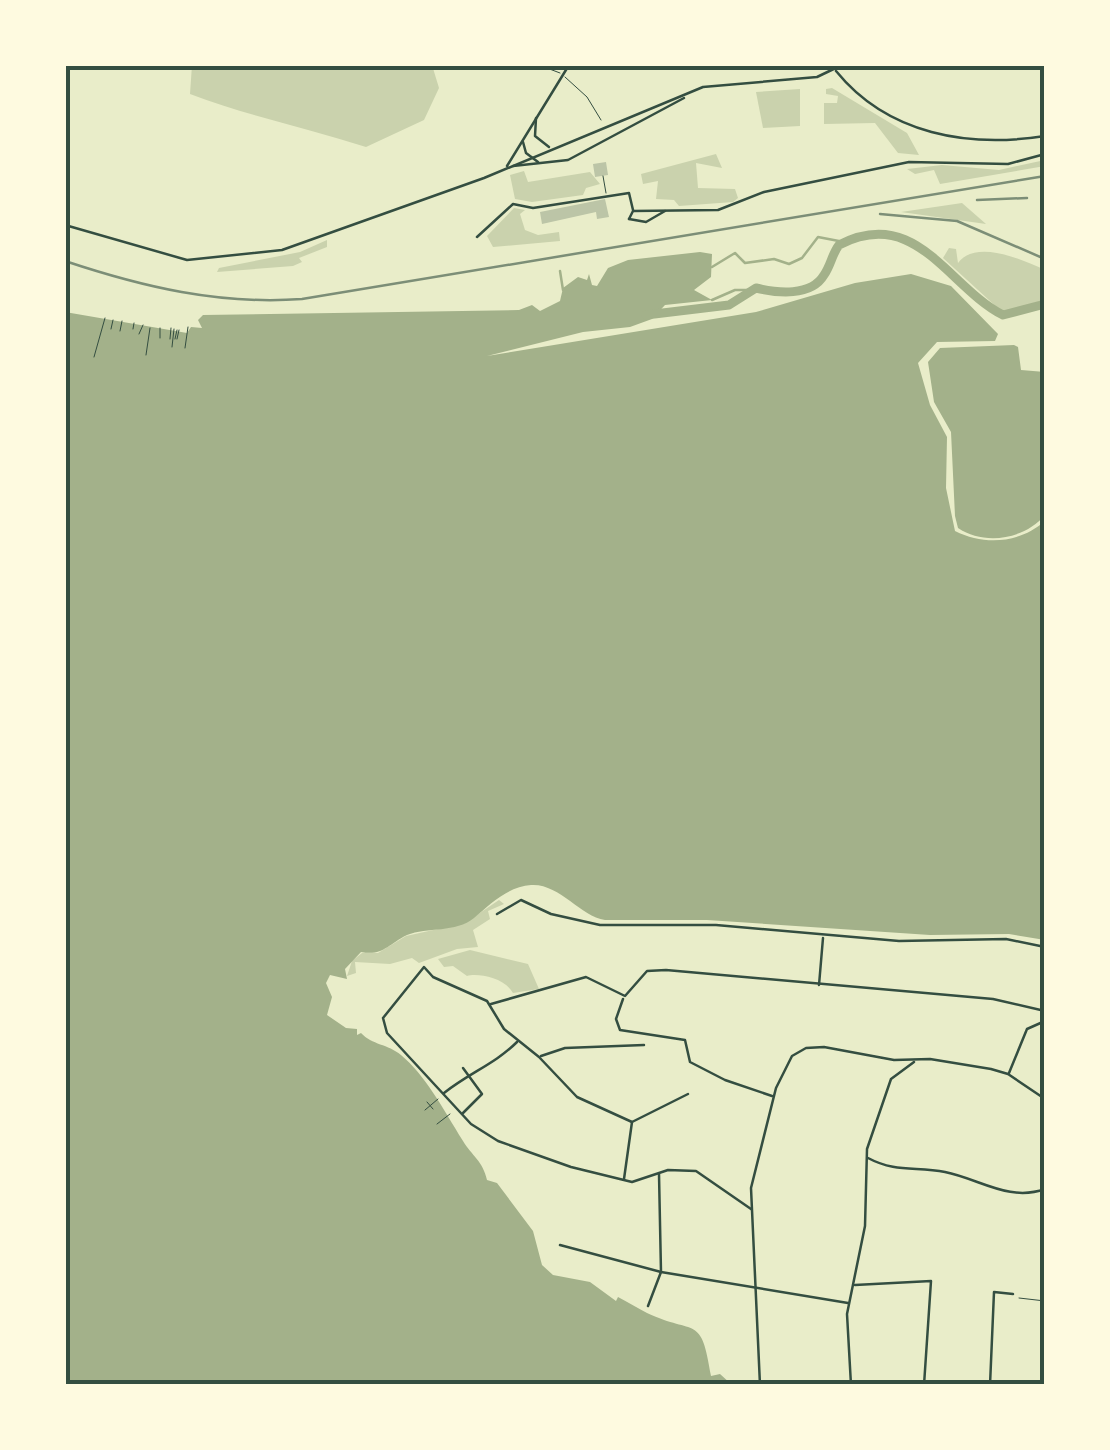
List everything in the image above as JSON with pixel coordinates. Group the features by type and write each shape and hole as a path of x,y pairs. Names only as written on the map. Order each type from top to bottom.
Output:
{"street":[{"path":"539,65 563,74 587,97 601,120"},
{"path":"507,167 569,65"},
{"path":"65,225 188,260 247,256 369,222 718,83 816,77 842,65"},
{"path":"836,71 882,109 949,138 992,143 1045,136"},
{"path":"507,167 577,156 692,92"},
{"path":"644,112 646,120"},
{"path":"536,116 535,136 551,148"},
{"path":"522,140 530,157 542,164"},
{"path":"633,211 718,210 764,192 908,162 1008,164 1045,154"},
{"path":"603,176 607,196"},
{"path":"477,236 510,205 531,208 629,192 633,211 629,219 639,223 666,210"},
{"path":"496,914 525,900 551,914 600,925 716,926 823,936 961,942 1006,938 1045,947"},
{"path":"818,986 823,936"},
{"path":"688,1094 632,1122 583,1101 504,1029 490,1004 479,995 433,977 424,968 387,1012 383,1025 480,1132 506,1144 624,1180 642,1182 659,1173 682,1169 702,1173 751,1209"},
{"path":"774,1096 724,1080 690,1062 685,1040 618,1029 616,1019 625,996 651,970 993,998 1045,1011"},
{"path":"490,1004 586,977 625,996"},
{"path":"1008,1074 1027,1028 1045,1021"},
{"path":"444,1093 494,1064 518,1041"},
{"path":"539,1057 565,1048 644,1045"},
{"path":"760,1385 751,1209 753,1176 787,1062 801,1050 829,1047 915,1061 930,1058 1008,1074 1045,1099"},
{"path":"852,1385 850,1304 865,1226 866,1157 892,1079 915,1061"},
{"path":"462,1114 482,1094 463,1068"},
{"path":"624,1180 632,1122"},
{"path":"866,1157 898,1170 944,1172 1006,1192 1045,1189"},
{"path":"648,1306 661,1272 659,1173"},
{"path":"560,1245 661,1272 754,1284 850,1304"},
{"path":"854,1285 930,1282 924,1385"},
{"path":"990,1385 994,1292 1014,1294"}],"path":[{"path":"94,357 104,318"},
{"path":"111,329 113,320"},
{"path":"120,331 122,321"},
{"path":"133,329 134,324"},
{"path":"139,334 143,325"},
{"path":"146,355 150,328"},
{"path":"160,328 160,338"},
{"path":"185,348 188,328"},
{"path":"170,339 175,329"},
{"path":"175,329 176,339"},
{"path":"172,347 175,329"},
{"path":"428,1107 438,1099"},
{"path":"437,1124 450,1114"},
{"path":"1014,1294 1022,1299 1045,1301"}],"shaded area":[{"path":"192,65 432,65 439,88 424,120 366,147 190,94"},
{"path":"832,88 907,133 919,155 898,153 875,123 824,124 824,103 837,103 838,96 826,94 826,89"},
{"path":"800,89 800,126 763,128 756,92"},
{"path":"716,154 722,168 696,163 698,188 735,189 738,198 733,202 679,206 674,200 656,199 658,181 643,184 641,174"},
{"path":"1045,160 1045,166 940,184 934,170 915,174 907,169 942,165 999,170"},
{"path":"524,171 528,182 590,172 600,184 586,188 583,195 532,202 515,199 510,175"},
{"path":"962,203 986,224 901,212"},
{"path":"514,208 525,210 520,214 525,230 538,235 559,232 560,241 493,247 487,236"},
{"path":"327,240 327,247 299,258 302,262 293,266 217,272 219,268 300,252"},
{"path":"949,248 956,249 958,263 976,252 987,252 1045,270 1045,300 1002,312 943,258"},
{"path":"712,254 711,277 694,290 712,300 665,305 652,319 630,327 583,332 487,356 756,312 855,283 911,274 951,286 998,334 995,341 937,342 918,363 930,405 947,437 946,488 955,531 978,539 1002,540 1025,534 1045,521 1045,940 1009,934 930,935 707,920 605,920 551,889 531,885 508,892 467,923 407,935 380,951 361,952 345,969 347,979 330,975 326,983 332,997 327,1015 346,1028 357,1029 357,1035 361,1033 396,1051 418,1072 480,1163 487,1180 497,1183 533,1231 542,1265 553,1275 590,1282 616,1301 618,1297 663,1320 694,1330 704,1343 711,1376 720,1374 731,1384 65,1385 65,312 187,333 191,327 202,328 198,320 203,315 519,310 532,305 540,311 560,301 563,288 578,277 587,280 589,274 592,285 597,286 608,268 628,260"},
{"path":"1018,347 1021,370 1045,372 1045,515 1016,534 980,537 958,528 951,432 934,402 928,362 940,348"},
{"path":"499,900 504,904 488,911 490,919 473,930 478,947 457,949 419,963 412,958 390,964 355,962 356,973 347,976 352,961 362,953 378,953 406,936 465,923"},
{"path":"470,950 528,964 539,989 513,993 497,980 467,976 453,966 444,967 438,959"}],"building":[{"path":"606,162 608,175 595,177 593,164"},
{"path":"605,199 609,217 597,219 596,212 542,224 540,212"}],"waterway":[{"path":"646,315 729,305 756,288 783,292 811,287 824,275 839,245 866,235 889,235 910,242 1003,315 1045,304"},
{"path":"712,267 735,253 745,263 774,259 789,264 802,258 818,237 844,242"},
{"path":"560,271 563,290"},
{"path":"712,300 735,290 748,290"}],"railway":[{"path":"65,261 182,292 241,299 302,299 1045,176"},
{"path":"977,200 1027,198"},
{"path":"880,214 957,221 1045,259"}]}
